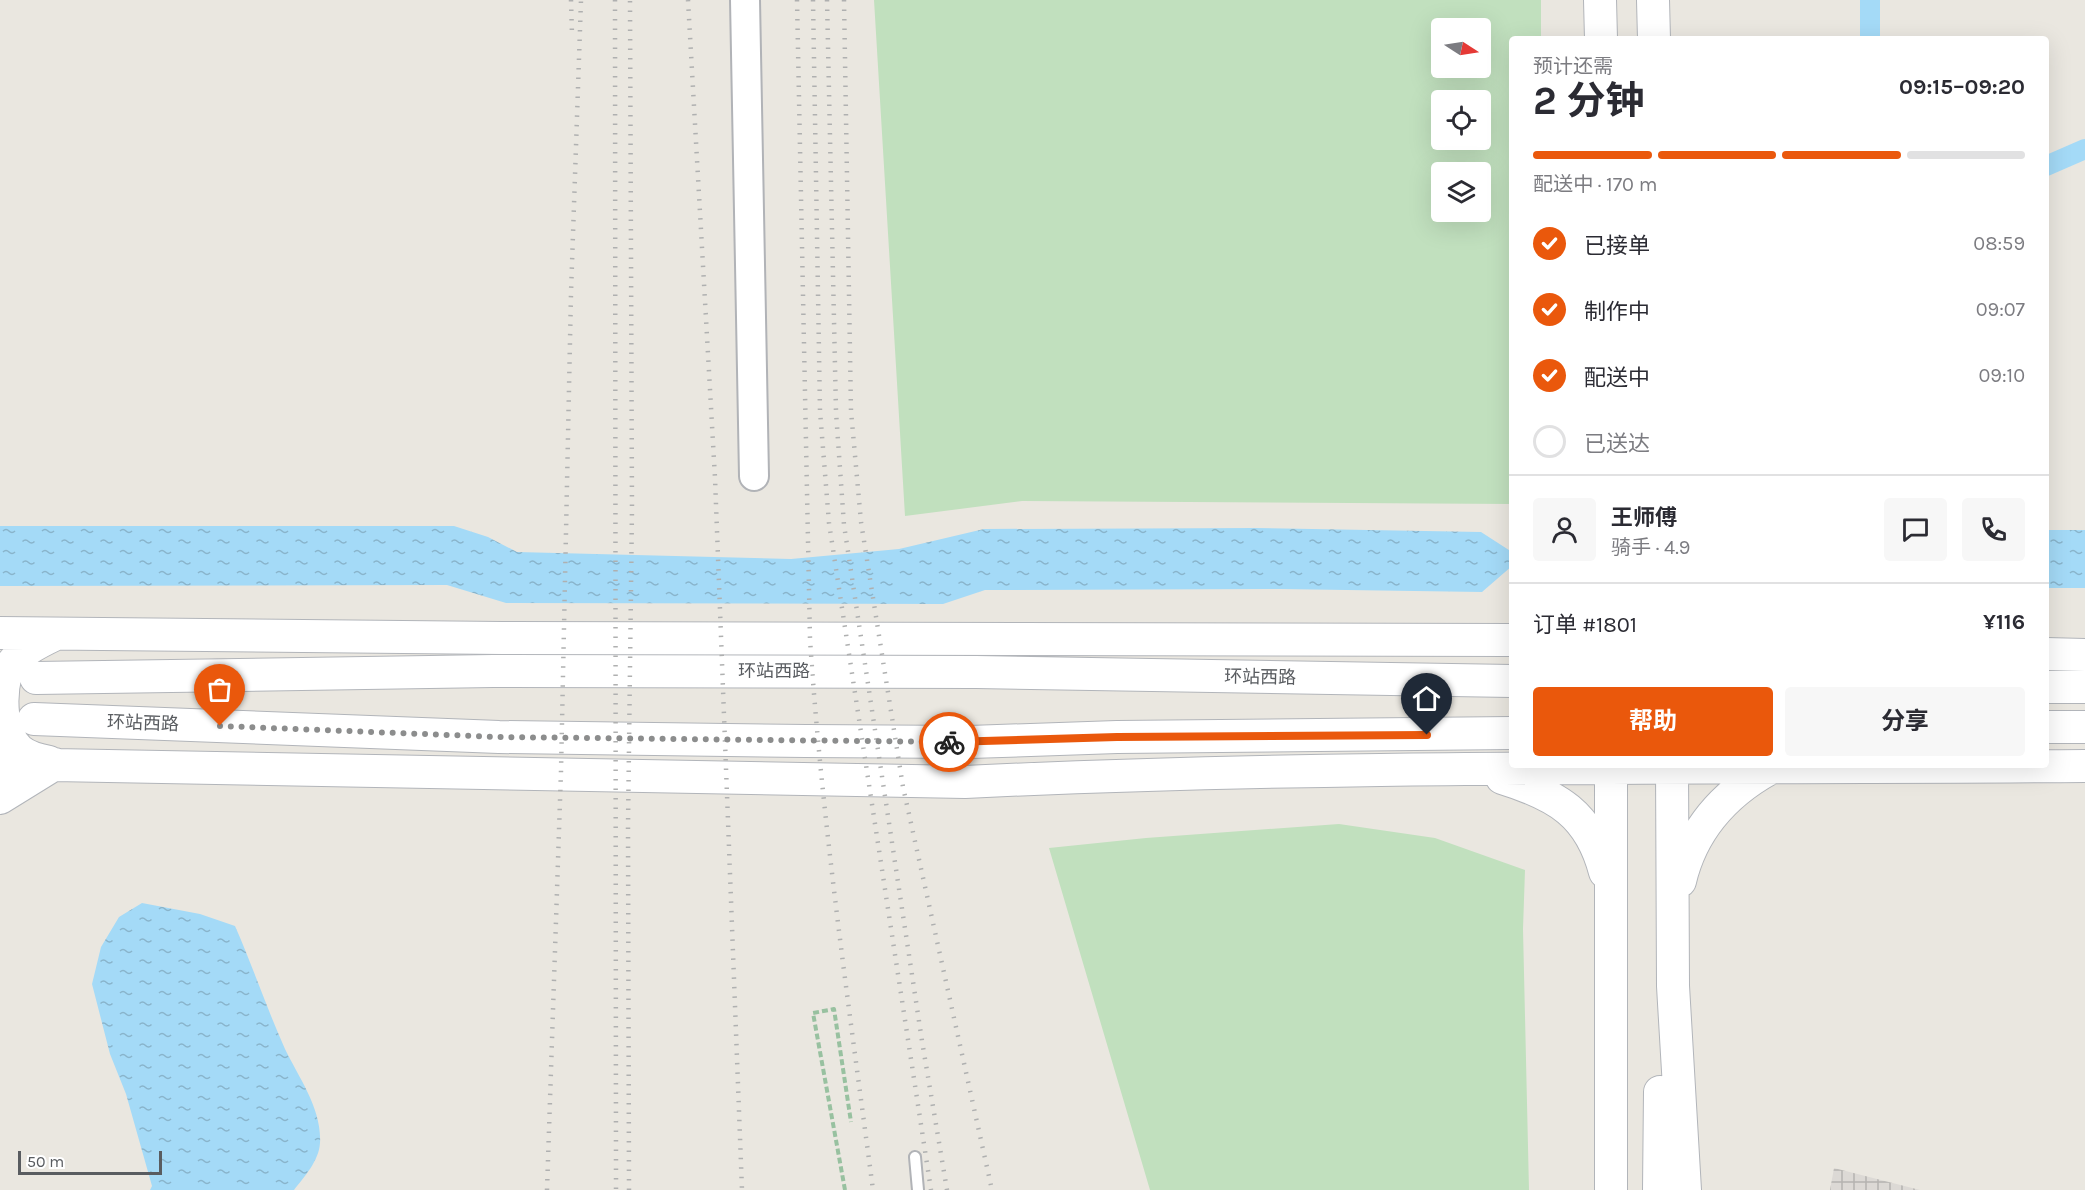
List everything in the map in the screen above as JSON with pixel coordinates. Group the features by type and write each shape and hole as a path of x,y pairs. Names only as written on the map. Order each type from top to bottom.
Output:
{"main road":[{"path":"1600,0 1600,36"},
{"path":"1653,0 1654,36"},
{"path":"0,633 502,638 1506,638"},
{"path":"56,634 34,645 17,658 6,673 0,694 2,723 13,742 26,755 56,764"},
{"path":"2049,654 2085,655"},
{"name":"环站西路","path":"36,678 493,671 964,672 1509,681"},
{"path":"2049,687 2085,687"},
{"name":"环站西路","path":"34,719 499,737 818,741 970,742 1117,737 1509,733"},
{"path":"2049,727 2085,727"},
{"path":"0,764 965,782 1082,777 1478,771 1520,768"},
{"path":"0,798 56,764"},
{"path":"2049,766 2085,766"},
{"path":"1611,768 1611,1190"},
{"path":"1672,768 1673,986 1685,1190"},
{"path":"1673,914 1682,874 1699,832 1751,768"},
{"path":"1478,771 1543,793 1578,816 1592,836 1601,857 1612,900"},
{"path":"1659,1190 1659,1110 1673,986"}],"street":[{"path":"745,0 754,476"}],"lane":[{"path":"915,1157 918,1190"}],"path":[{"path":"845,1190 813,1013 834,1009 851,1122"}],"shaded area":[{"path":"1834,1168 1920,1190 1830,1190"}],"green space":[{"path":"874,0 1541,0 1541,36 1509,36 1509,504 1022,501 905,516"},
{"path":"1339,824 1435,838 1525,870 1523,929 1529,1190 1150,1190 1049,848 1146,838"}],"water":[{"path":"0,526 454,526 488,537 517,552 791,559 899,549 984,529 1255,528 1481,532 1509,550 1509,569 1482,592 1279,589 985,590 943,604 506,603 447,585 0,586"},
{"path":"2049,530 2085,530 2085,588 2049,588"},
{"path":"142,903 200,914 235,926 278,1034 313,1106 320,1130 317,1156 294,1190 150,1190 152,1186 126,1094 110,1054 92,984 101,947 119,917"}],"waterway":[{"path":"1870,0 1870,36"},
{"path":"2049,165 2085,149"}],"railway":[{"path":"571,0 572,35"},
{"path":"547,1190 561,771 571,293 581,0"},
{"path":"615,0 616,1190"},
{"path":"629,1190 628,827 632,509 630,0"},
{"path":"688,0 715,478 742,1190"},
{"path":"797,0 810,639 829,846 873,1190"},
{"path":"813,0 820,411 829,523 931,1190"},
{"path":"827,0 836,412 844,525 922,1041 947,1190"},
{"path":"844,0 851,411 861,522 903,787 992,1190"}],"way so far":[{"path":"220,726 499,737 949,742"}],"route":[{"path":"949,742 1117,737 1427,735"}]}
